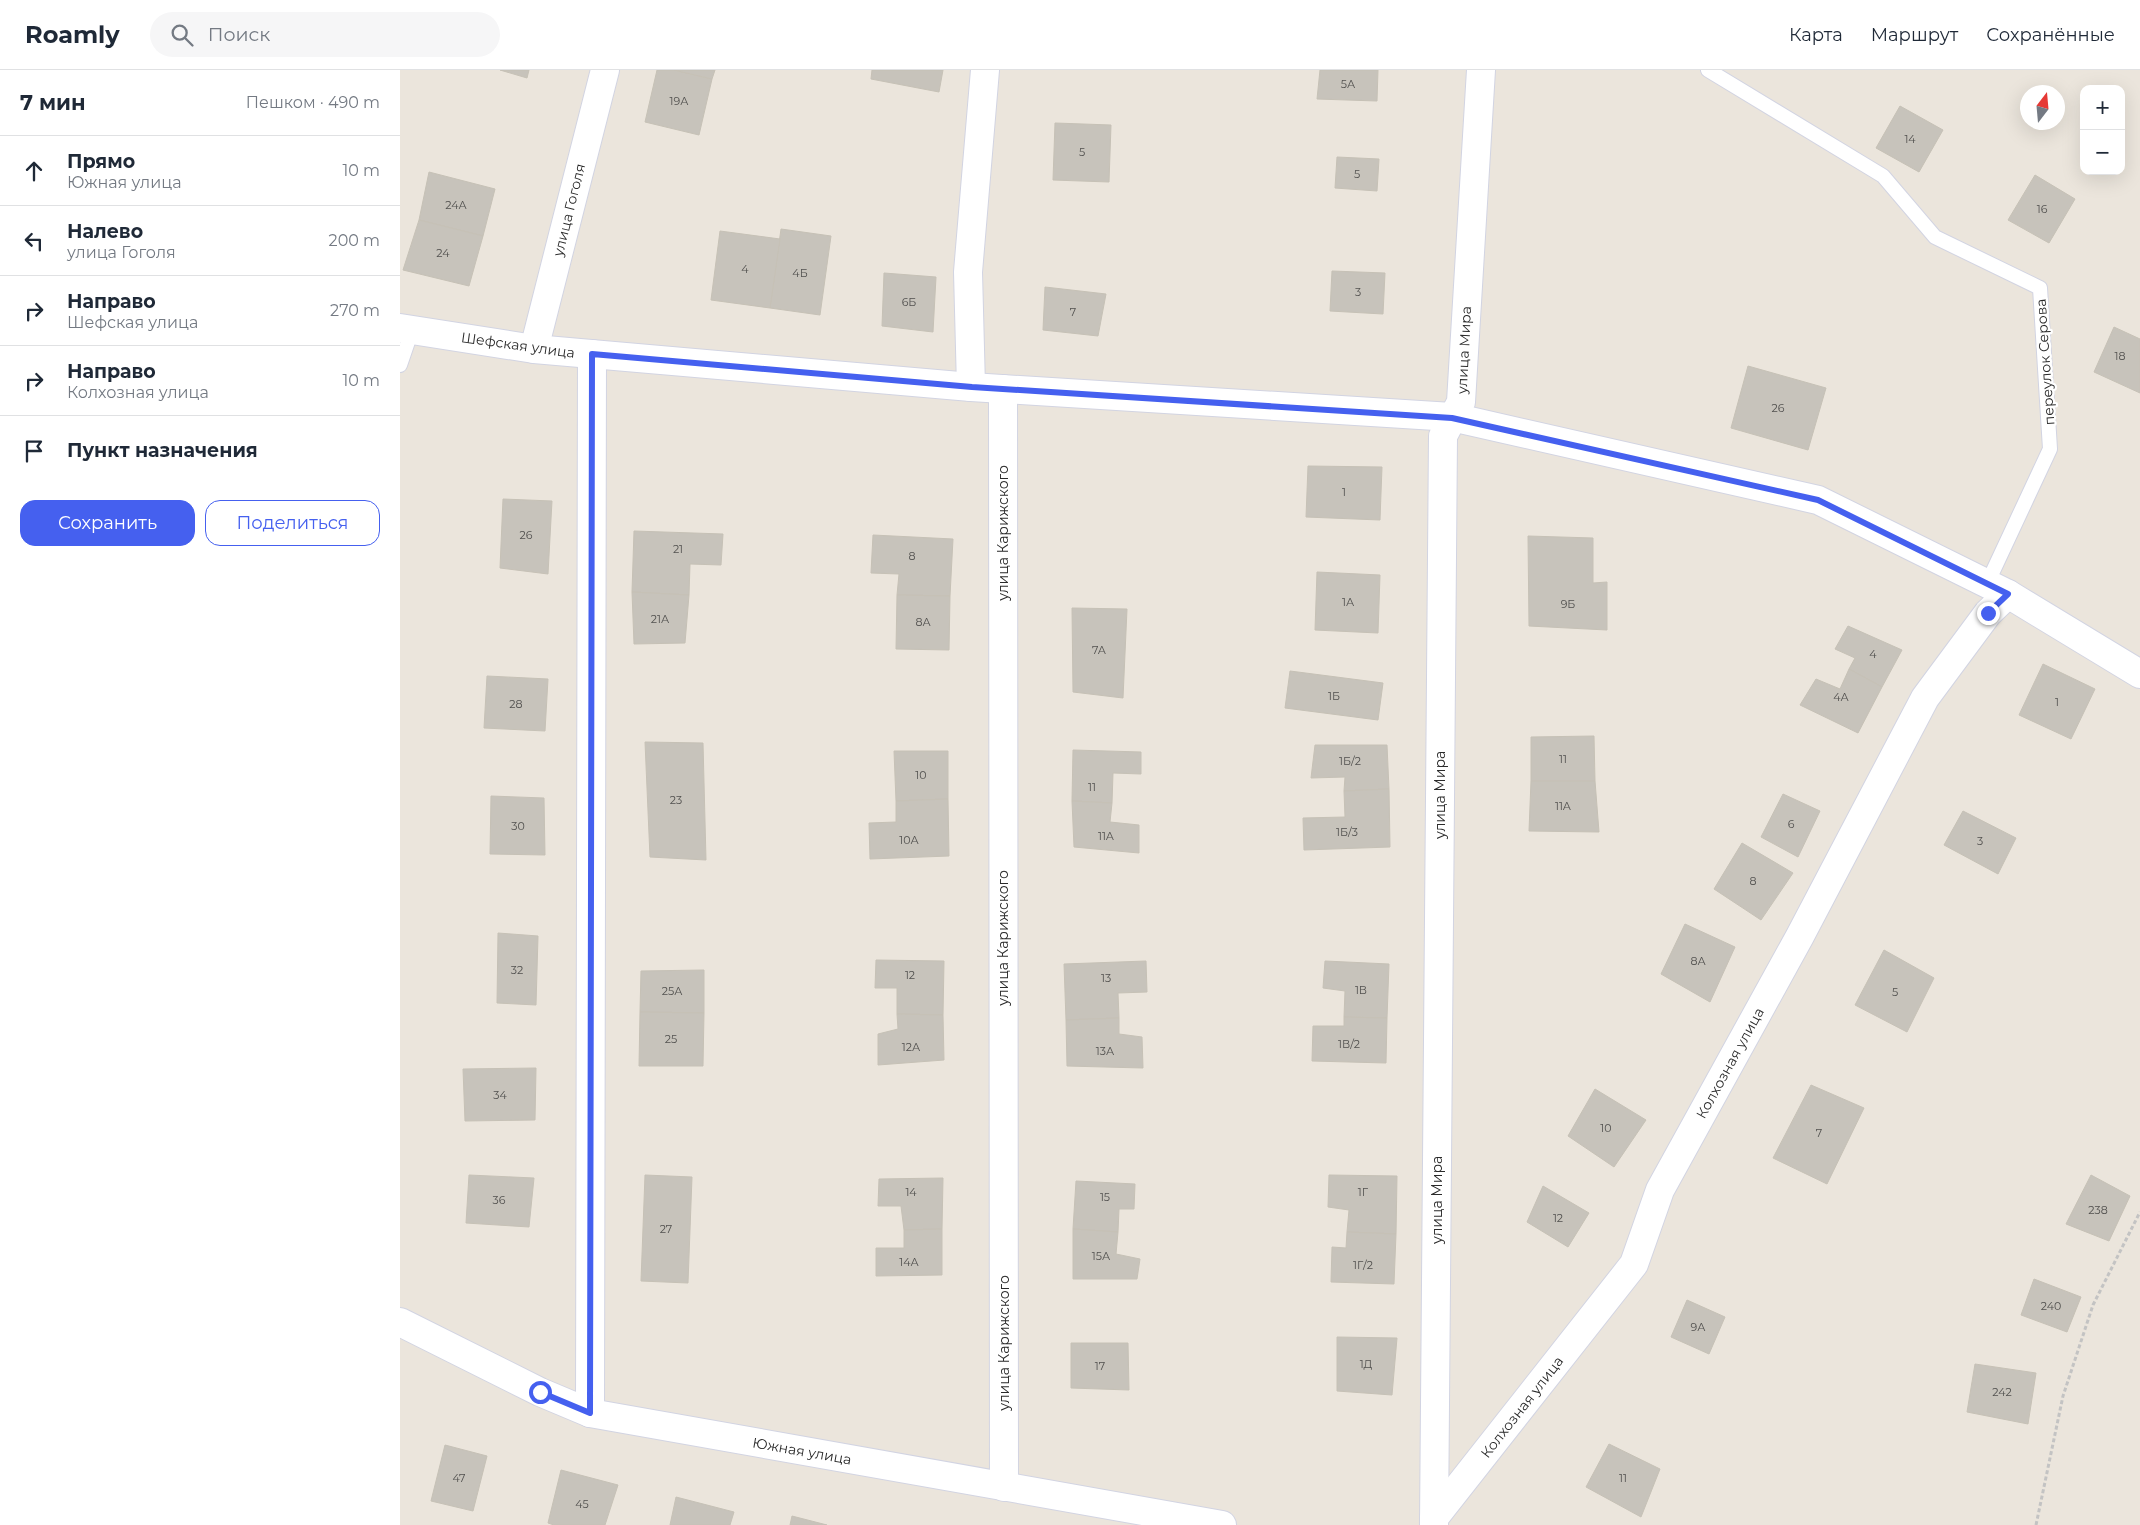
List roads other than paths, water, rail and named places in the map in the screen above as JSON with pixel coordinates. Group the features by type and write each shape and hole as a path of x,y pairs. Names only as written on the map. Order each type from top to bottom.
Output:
{"street":[{"name":"улица Гоголя","path":"534,349 604,70"},
{"path":"972,387 968,272 985,70"},
{"name":"улица Мира","path":"1434,1522 1443,436 1460,402 1481,70"},
{"name":"Шефская улица","path":"406,329 534,349 1003,390 1452,418 1818,500 1997,589 2140,674"},
{"path":"590,1413 592,354"},
{"name":"улица Карижского","path":"1003,390 1004,1487"},
{"name":"Колхозная улица","path":"1434,1522 1634,1264 1660,1190 1800,936 1925,698 1988,613 1997,589"},
{"name":"Южная улица","path":"400,1322 540,1392 590,1413 1222,1525"}],"lane":[{"name":"переулок Серова","path":"1708,70 1883,176 1935,237 2040,288 2050,449 1997,589"},
{"path":"400,365 406,329"}]}
